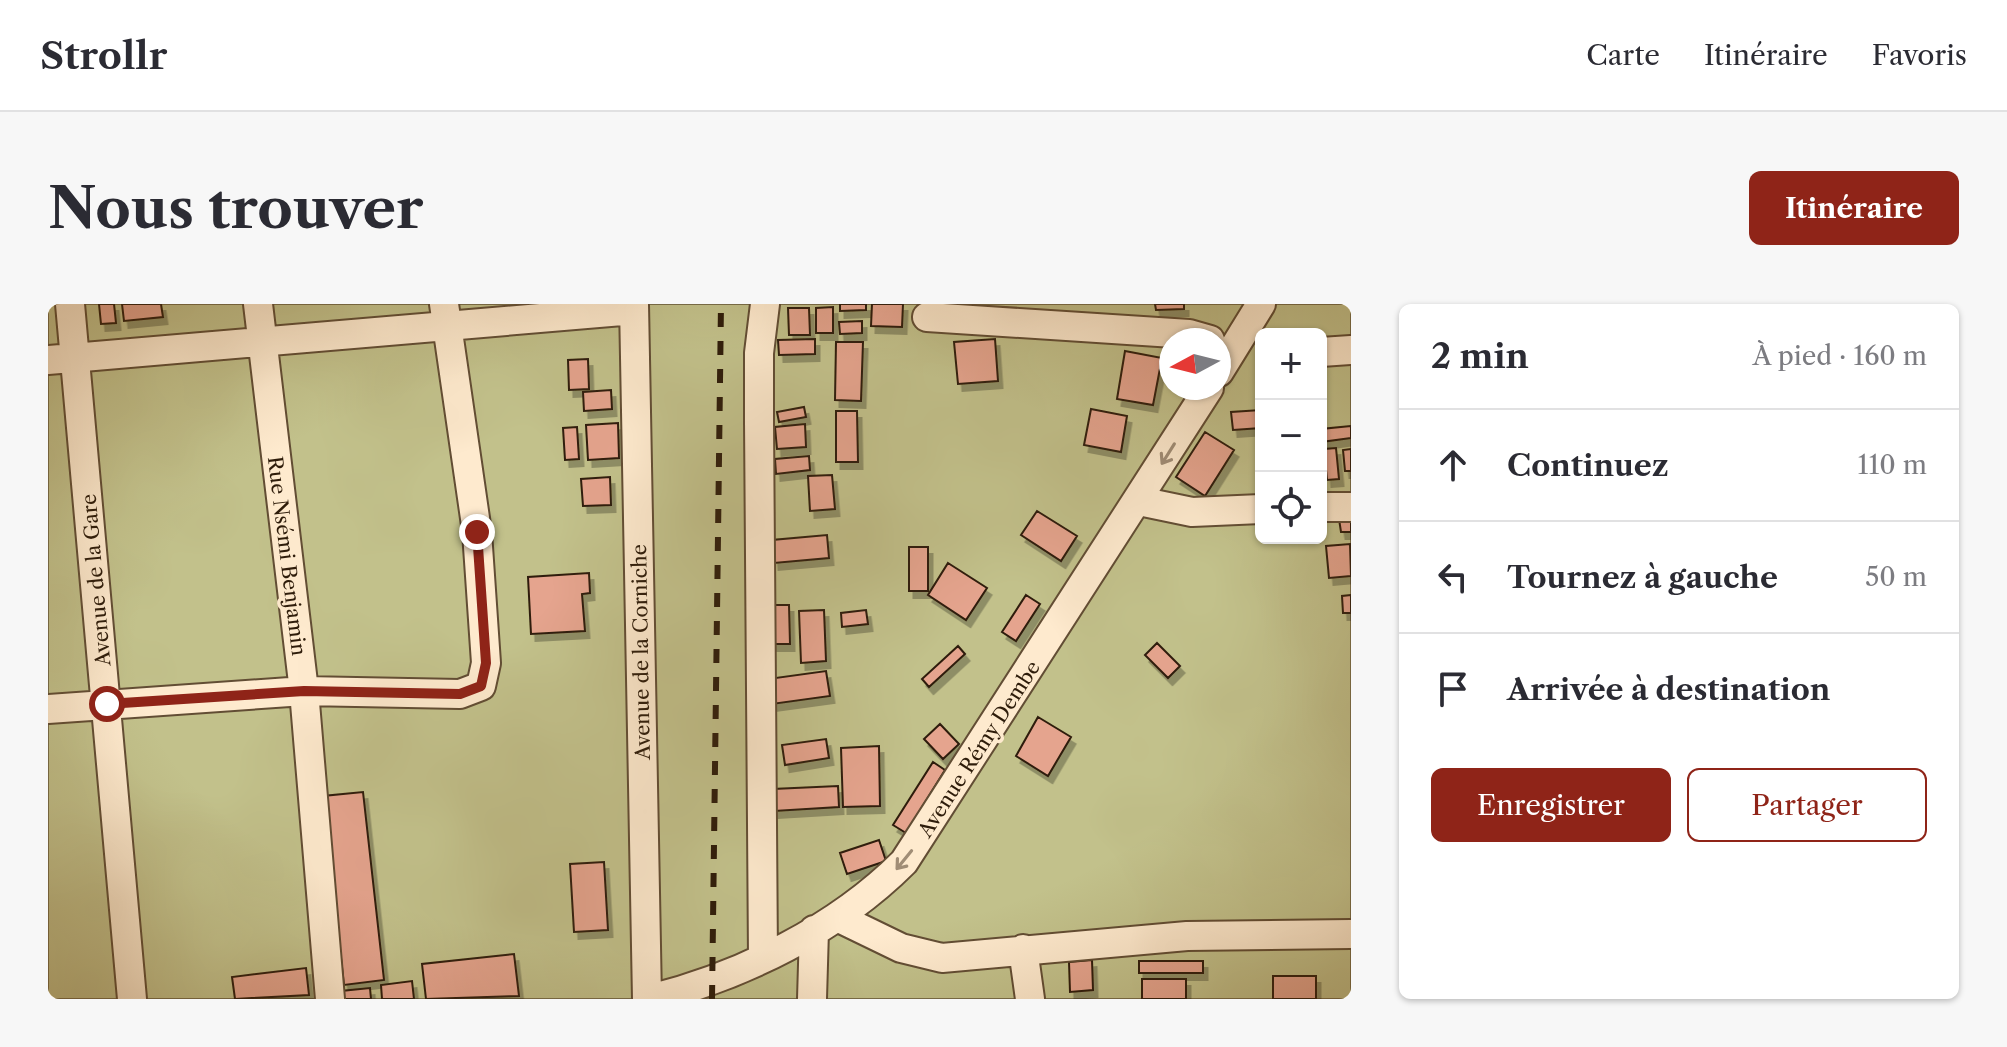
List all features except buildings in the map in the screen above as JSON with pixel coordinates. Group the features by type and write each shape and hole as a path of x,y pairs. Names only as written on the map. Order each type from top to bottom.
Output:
{"street":[{"name":"Avenue de la Gare","path":"70,304 62,359 107,704 132,999"},
{"name":"Rue Nsémi Benjamin","path":"258,304 304,691 330,999"},
{"path":"763,958 759,353 765,304"},
{"path":"1231,346 1261,304"},
{"path":"62,359 261,343 445,315 634,307"},
{"name":"Avenue de la Corniche","path":"634,307 649,999"},
{"path":"48,709 304,691 460,694 481,686 485,677 477,532 445,315"},
{"path":"927,317 1159,332"},
{"path":"1327,352 1351,350"},
{"name":"Avenue Rémy Dembe","path":"649,999 685,990 763,958 825,923 883,884 904,862 1202,400"},
{"path":"1139,501 1192,512 1255,509"},
{"path":"1327,507 1351,507"},
{"path":"812,999 825,923 942,958 1187,936 1351,934"},
{"path":"1023,949 1030,999"}],"shaded area":[{"path":"48,304 1351,304 1351,999 48,999"}],"railway":[{"path":"712,999 721,304"}],"route":[{"path":"107,704 304,691 460,694 472,691 481,686 486,663 477,532"}]}
